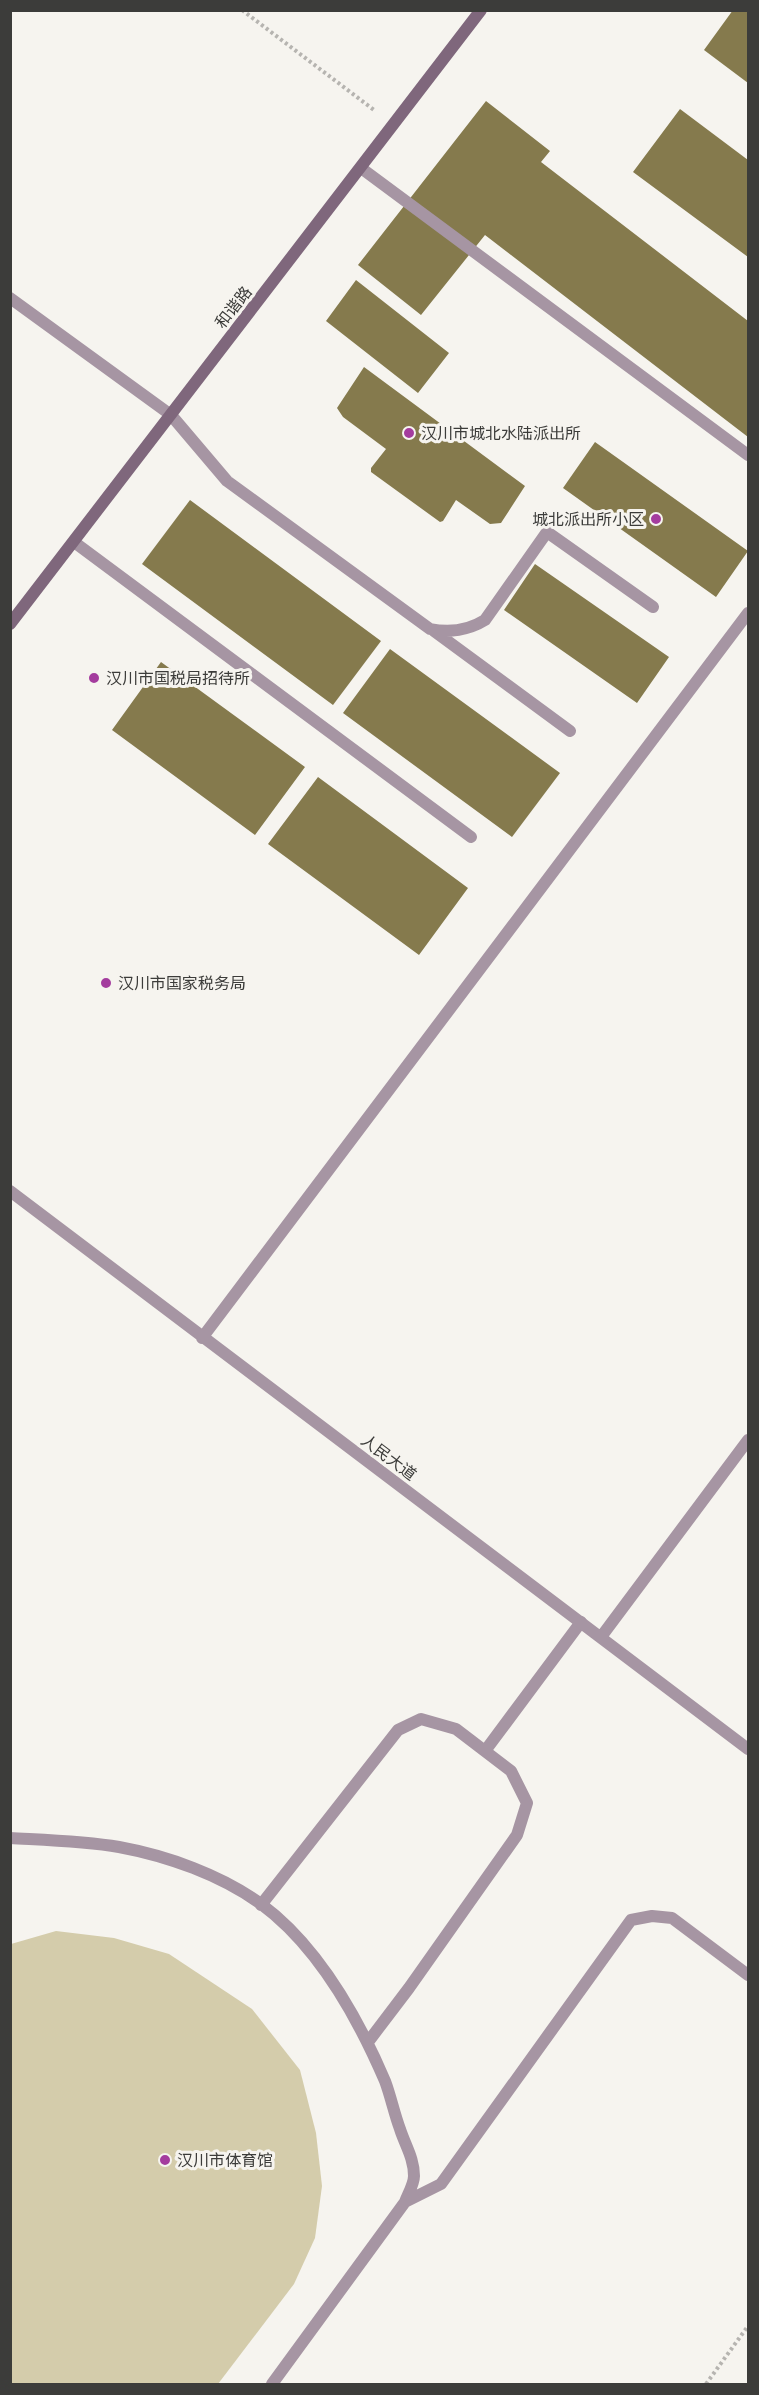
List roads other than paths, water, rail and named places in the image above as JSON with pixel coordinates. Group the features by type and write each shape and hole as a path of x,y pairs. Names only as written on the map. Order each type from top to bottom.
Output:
{"main road":[{"name":"和谐路","path":"10,624 481,10"}],"street":[{"path":"361,168 748,455"},
{"path":"10,298 171,415 227,481 570,731"},
{"path":"430,629 457,630 474,627 485,620 547,532 653,608"},
{"path":"74,542 471,837"},
{"path":"202,1338 748,613"},
{"name":"人民大道","path":"10,1191 748,1749"},
{"path":"602,1637 748,1440"},
{"path":"485,1751 581,1622"},
{"path":"261,1905 398,1730 421,1719 456,1729 511,1771 527,1803 517,1835 409,1989 368,2042"},
{"path":"10,1838 118,1847 150,1854 194,1869 232,1887 261,1905 291,1931 335,1987 368,2042 412,2157 414,2178 405,2202 272,2385"},
{"path":"405,2202 441,2184 631,1920 652,1916 672,1918 748,1975"}],"place":[{"name":"汉川市城北水陆派出所","path":"409,433"},
{"name":"城北派出所小区","path":"656,519"},
{"name":"汉川市国税局招待所","path":"94,678"},
{"name":"汉川市国家税务局","path":"106,983"},
{"name":"汉川市体育馆","path":"165,2160"}]}
